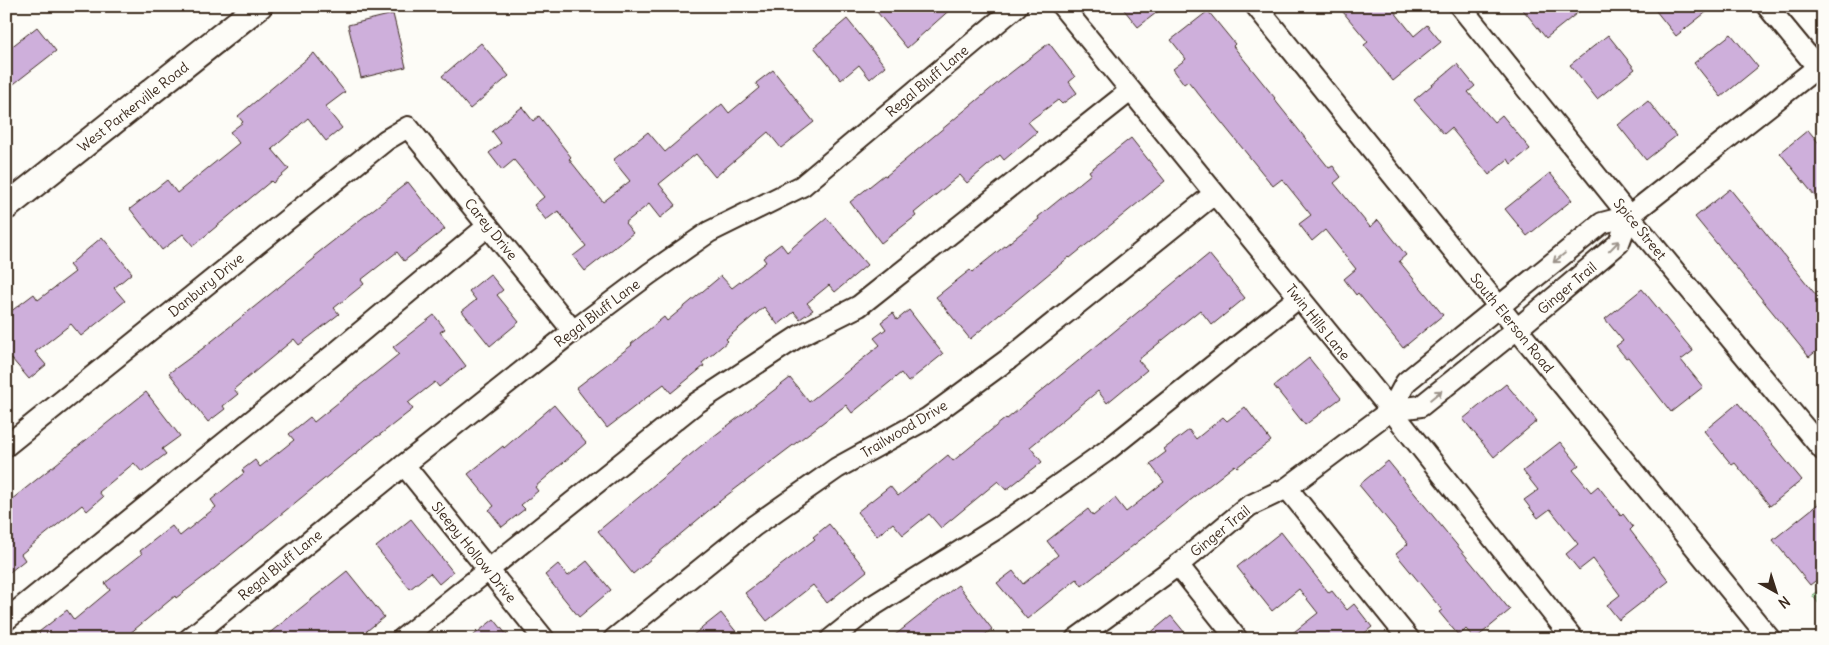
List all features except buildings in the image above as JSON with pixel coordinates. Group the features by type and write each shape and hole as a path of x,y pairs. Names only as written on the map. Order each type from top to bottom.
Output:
{"main road":[{"name":"West Parkerville Road","path":"6,207 259,6"}],"street":[{"name":"Regal Bluff Lane","path":"189,639 404,465 573,331 649,274 709,232 802,186 1017,6"},
{"name":"Twin Hills Lane","path":"1062,6 1391,410 1574,639"},
{"name":"South Elerson Road","path":"1256,6 1770,639"},
{"name":"Spice Street","path":"1460,6 1629,216 1823,450"},
{"path":"1767,6 1821,68"},
{"name":"Ginger Trail","path":"1076,639 1178,565 1249,506 1287,488 1391,410 1406,382 1602,223 1629,216 1821,68"},
{"path":"402,639 695,404 799,336 859,306 1130,91"},
{"name":"Carey Drive","path":"408,127 573,331"},
{"name":"Danbury Drive","path":"6,446 386,140 408,127"},
{"name":"Trailwood Drive","path":"614,639 762,521 837,468 928,418 1010,358 1214,194"},
{"name":"Ginger Trail","path":"1391,410 1421,406 1517,329 1619,243 1629,216"},
{"path":"6,620 338,352 488,226"},
{"path":"830,639 871,607 999,527 1105,452 1298,298"},
{"name":"Sleepy Hollow Drive","path":"404,465 544,639"},
{"path":"1287,488 1409,639"},
{"path":"1178,565 1237,639"}],"green space":[{"path":"1823,587 1823,609 1812,595"}]}
